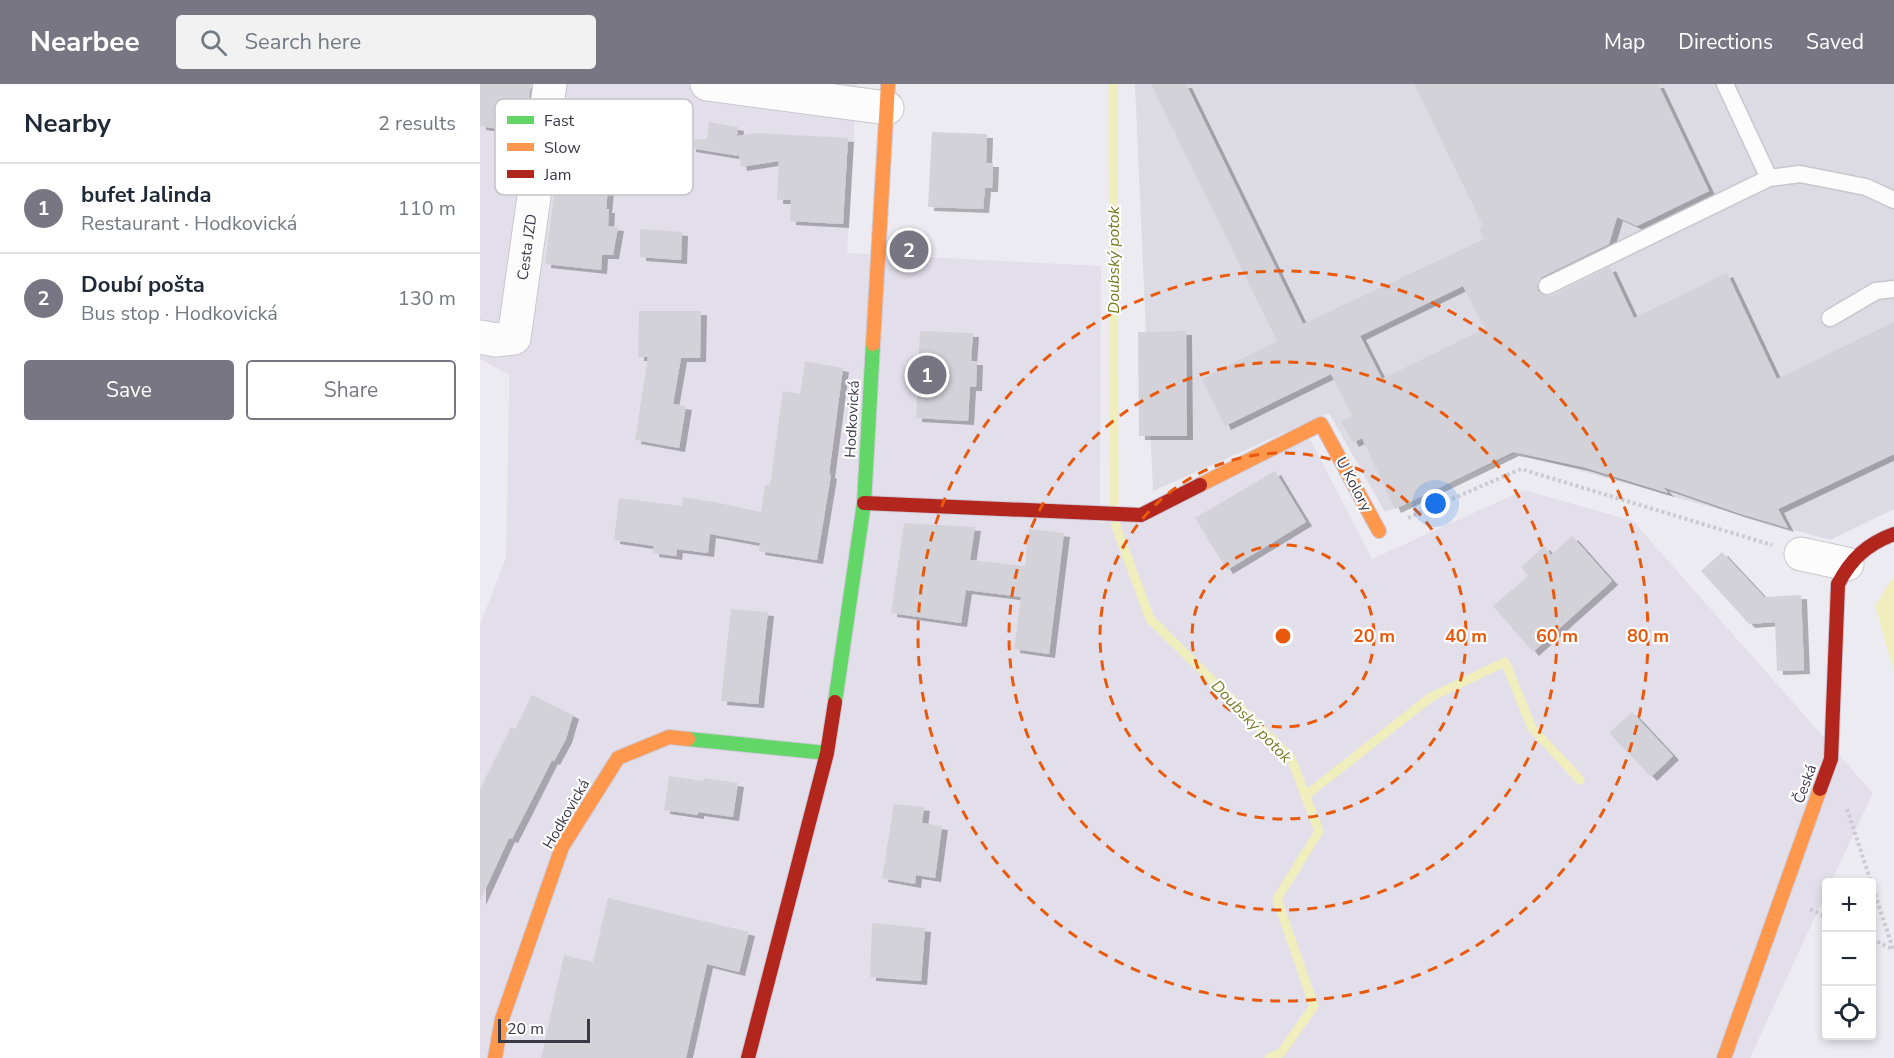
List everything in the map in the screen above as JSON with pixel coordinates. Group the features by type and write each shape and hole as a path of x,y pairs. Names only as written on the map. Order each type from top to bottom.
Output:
{"street":[{"name":"Cesta JZD","path":"548,99 550,84"},
{"path":"706,84 887,96"},
{"name":"Hodkovická","path":"748,1058 826,753 864,502 887,96"},
{"name":"Cesta JZD","path":"480,337 496,340 514,338 534,195"},
{"name":"U Kolory","path":"864,502 1141,515 1322,424 1379,531"},
{"path":"1802,554 1847,564 1874,541 1894,534"},
{"name":"Česká","path":"1724,1058 1831,759 1838,584 1847,564"},
{"name":"Hodkovická","path":"495,1058 501,1019 562,847 618,758 669,737 826,753"}],"lane":[{"path":"1725,84 1769,178"},
{"path":"1547,286 1769,178 1800,174 1866,187 1894,200"},
{"path":"1830,318 1876,291 1894,290"}],"path":[{"path":"1379,531 1521,469 1802,554"},
{"path":"1846,804 1894,950"},
{"path":"1876,941 1894,950"}],"shaded area":[{"path":"480,84 857,84 847,253 1101,266 1100,524 1310,439 1372,559 1524,490 1633,521 1873,793 1833,878 1822,878 1822,902 1750,1058 480,1058 480,625 506,557 509,375 480,359"},
{"path":"1135,84 1894,84 1894,509 1830,540 1516,453 1385,512 1329,413 1153,491"},
{"path":"1894,576 1894,671 1875,606"}],"building":[{"path":"480,84 531,84 529,99 495,99 495,128 480,126"},
{"path":"1151,84 1186,84 1303,324 1484,239 1479,228 1483,226 1414,84 1658,84 1709,191 1637,226 1617,217 1609,244 1542,277 1537,285 1538,291 1551,296 1610,267 1634,318 1727,273 1777,379 1894,322 1894,454 1778,509 1788,528 1663,487 1668,493 1583,467 1513,452 1395,509 1362,438 1353,443 1341,421 1352,416 1331,374 1225,426 1202,379 1277,341","holes":["1463,286 1485,328 1382,379 1360,336"]},
{"path":"709,122 738,127 737,136 757,133 848,138 843,224 790,221 791,200 777,200 779,161 741,167 739,156 693,148 693,140 707,139"},
{"path":"932,132 987,134 986,163 993,163 992,188 985,188 983,209 928,207"},
{"path":"554,195 607,195 608,226 618,227 613,255 602,255 601,270 545,264"},
{"path":"640,229 682,232 681,260 640,257"},
{"path":"639,311 701,311 700,358 681,358 673,404 686,406 679,448 635,440 648,357 638,357"},
{"path":"920,331 973,333 971,361 977,361 976,387 970,387 968,421 916,418"},
{"path":"1186,331 1187,436 1139,436 1138,332"},
{"path":"805,361 843,368 829,474 831,475 817,560 759,551 760,543 710,534 708,553 677,549 676,556 653,553 654,546 614,540 619,498 682,506 683,497 761,512 765,485 770,485 783,391 800,394"},
{"path":"1275,471 1306,522 1227,570 1195,518"},
{"path":"904,523 975,527 970,560 1025,566 1029,529 1064,533 1049,654 1014,649 1021,597 966,590 961,623 891,613"},
{"path":"1572,536 1612,581 1533,652 1493,606 1528,576 1521,567 1544,546 1551,555"},
{"path":"1722,552 1764,597 1801,595 1804,670 1777,671 1775,622 1749,624 1701,571"},
{"path":"731,609 768,612 758,704 721,701"},
{"path":"532,695 573,715 566,739 554,761 552,760 512,839 509,838 480,901 480,789 511,727 515,729"},
{"path":"1632,712 1673,756 1651,777 1609,733"},
{"path":"669,776 738,783 733,817 664,810"},
{"path":"894,804 924,807 922,823 942,826 935,878 916,875 915,884 882,878"},
{"path":"608,898 749,932 739,972 707,964 686,1058 541,1058 564,955 593,962"},
{"path":"872,923 925,928 921,981 870,977"}],"waterway":[{"name":"Doubský potok","path":"1113,84 1114,509"},
{"name":"Doubský potok","path":"1115,519 1150,619 1291,758 1319,831 1277,899 1314,1006 1281,1053 1269,1058"},
{"path":"1305,796 1431,697 1505,662 1532,728 1580,780"}],"traffic: fast":[{"path":"835,702 864,503 873,344"},
{"path":"688,739 827,753"}],"traffic: slow":[{"path":"873,344 888,84"},
{"path":"1200,485 1321,424 1379,531"},
{"path":"495,1058 502,1019 562,847 618,758 669,737 688,739"},
{"path":"1724,1058 1820,789"}],"traffic: jam":[{"path":"864,503 1141,515 1200,485"},
{"path":"1820,789 1831,759 1838,584 1848,567 1861,553 1894,534"},
{"path":"748,1058 827,753 835,702"}],"place":[{"name":"Doubí pošta","path":"909,250"},
{"name":"bufet Jalinda","path":"927,375"}]}
